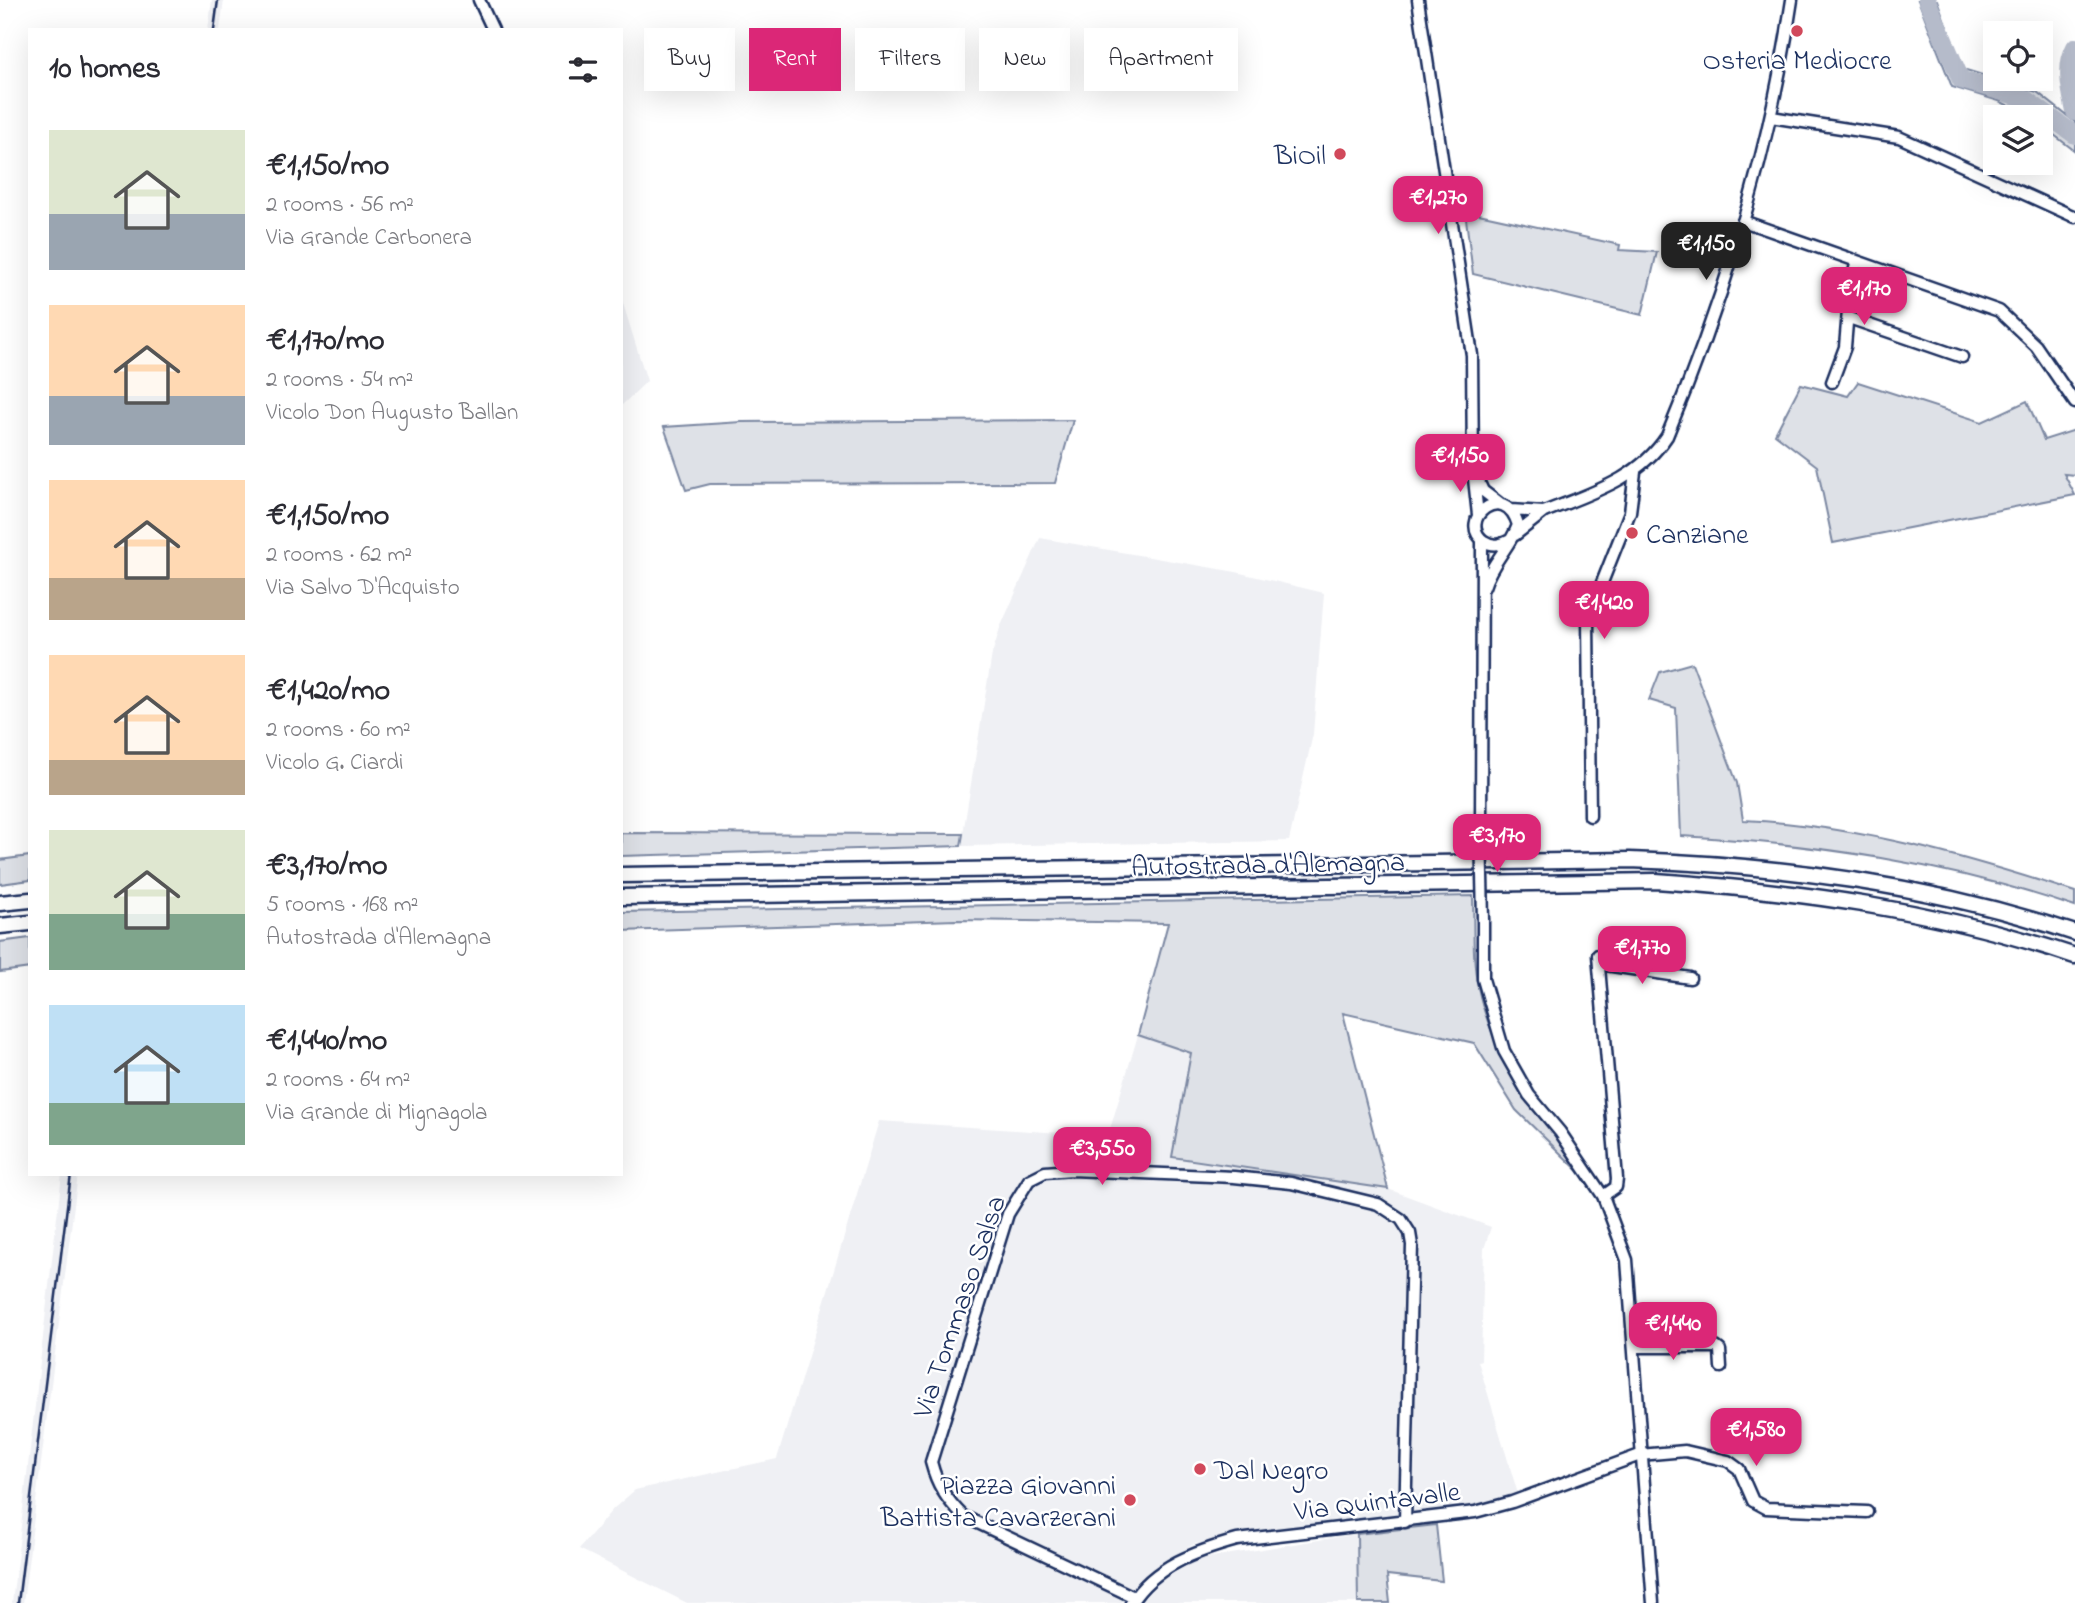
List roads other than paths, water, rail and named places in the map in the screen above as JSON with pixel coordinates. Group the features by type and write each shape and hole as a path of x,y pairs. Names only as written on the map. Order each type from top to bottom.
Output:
{"highway":[{"name":"Autostrada d'Alemagna","path":"623,875 1630,859 1786,869 1891,885 1984,906 2075,933"},
{"name":"Autostrada d'Alemagna","path":"623,897 1656,881 1785,892 1883,907 1987,929 2075,956"},
{"path":"0,903 28,900"},
{"path":"0,926 28,923"}],"street":[{"path":"479,0 492,28"},
{"path":"1418,0 1472,355 1473,470 1478,515 1476,530 1482,540 1480,604 1483,979 1504,1051 1530,1095 1560,1132 1603,1196 1627,1260 1653,1603"},
{"path":"1482,540 1501,545 1544,512 1635,472 1655,455 1667,436 1743,221 1771,117 1792,0"},
{"path":"1771,117 1899,137 2075,217"},
{"path":"1743,221 1999,311 2036,346 2075,403"},
{"path":"1832,382 1845,347 1850,287 1857,261"},
{"path":"1849,318 1962,357"},
{"path":"1473,470 1482,491 1506,507 1517,524 1512,538 1490,570 1480,604"},
{"path":"1590,816 1588,618 1630,512 1635,472"},
{"path":"1478,515 1491,505 1544,512"},
{"path":"1603,1196 1616,1187 1617,1179 1599,959 1690,978"},
{"name":"Via Tommaso Salsa","path":"1132,1600 963,1516 947,1501 934,1472 932,1462 939,1433 1008,1214 1029,1180 1045,1172 1072,1170 1291,1183 1378,1205 1401,1219 1410,1233 1412,1245 1405,1522"},
{"path":"1634,1347 1716,1347 1720,1350 1721,1367"},
{"name":"Via Quintavalle","path":"1132,1600 1150,1580 1178,1561 1237,1540 1475,1512 1512,1502 1640,1455 1685,1451 1728,1461 1739,1469 1752,1501 1766,1508 1867,1512"}],"waterway":[{"path":"1927,0 1961,80 2024,98 2075,135"},
{"path":"2075,47 2069,71 2075,112"}],"railway":[{"path":"214,28 218,0"},
{"path":"18,1603 71,1176"}],"place":[{"name":"Osteria Mediocre","path":"1797,31"},
{"name":"BiOil","path":"1340,154"},
{"name":"Canziane","path":"1632,533"},
{"name":"Dal Negro","path":"1200,1469"},
{"name":"Piazza Giovanni Battista Cavarzerani","path":"1130,1500"}]}
